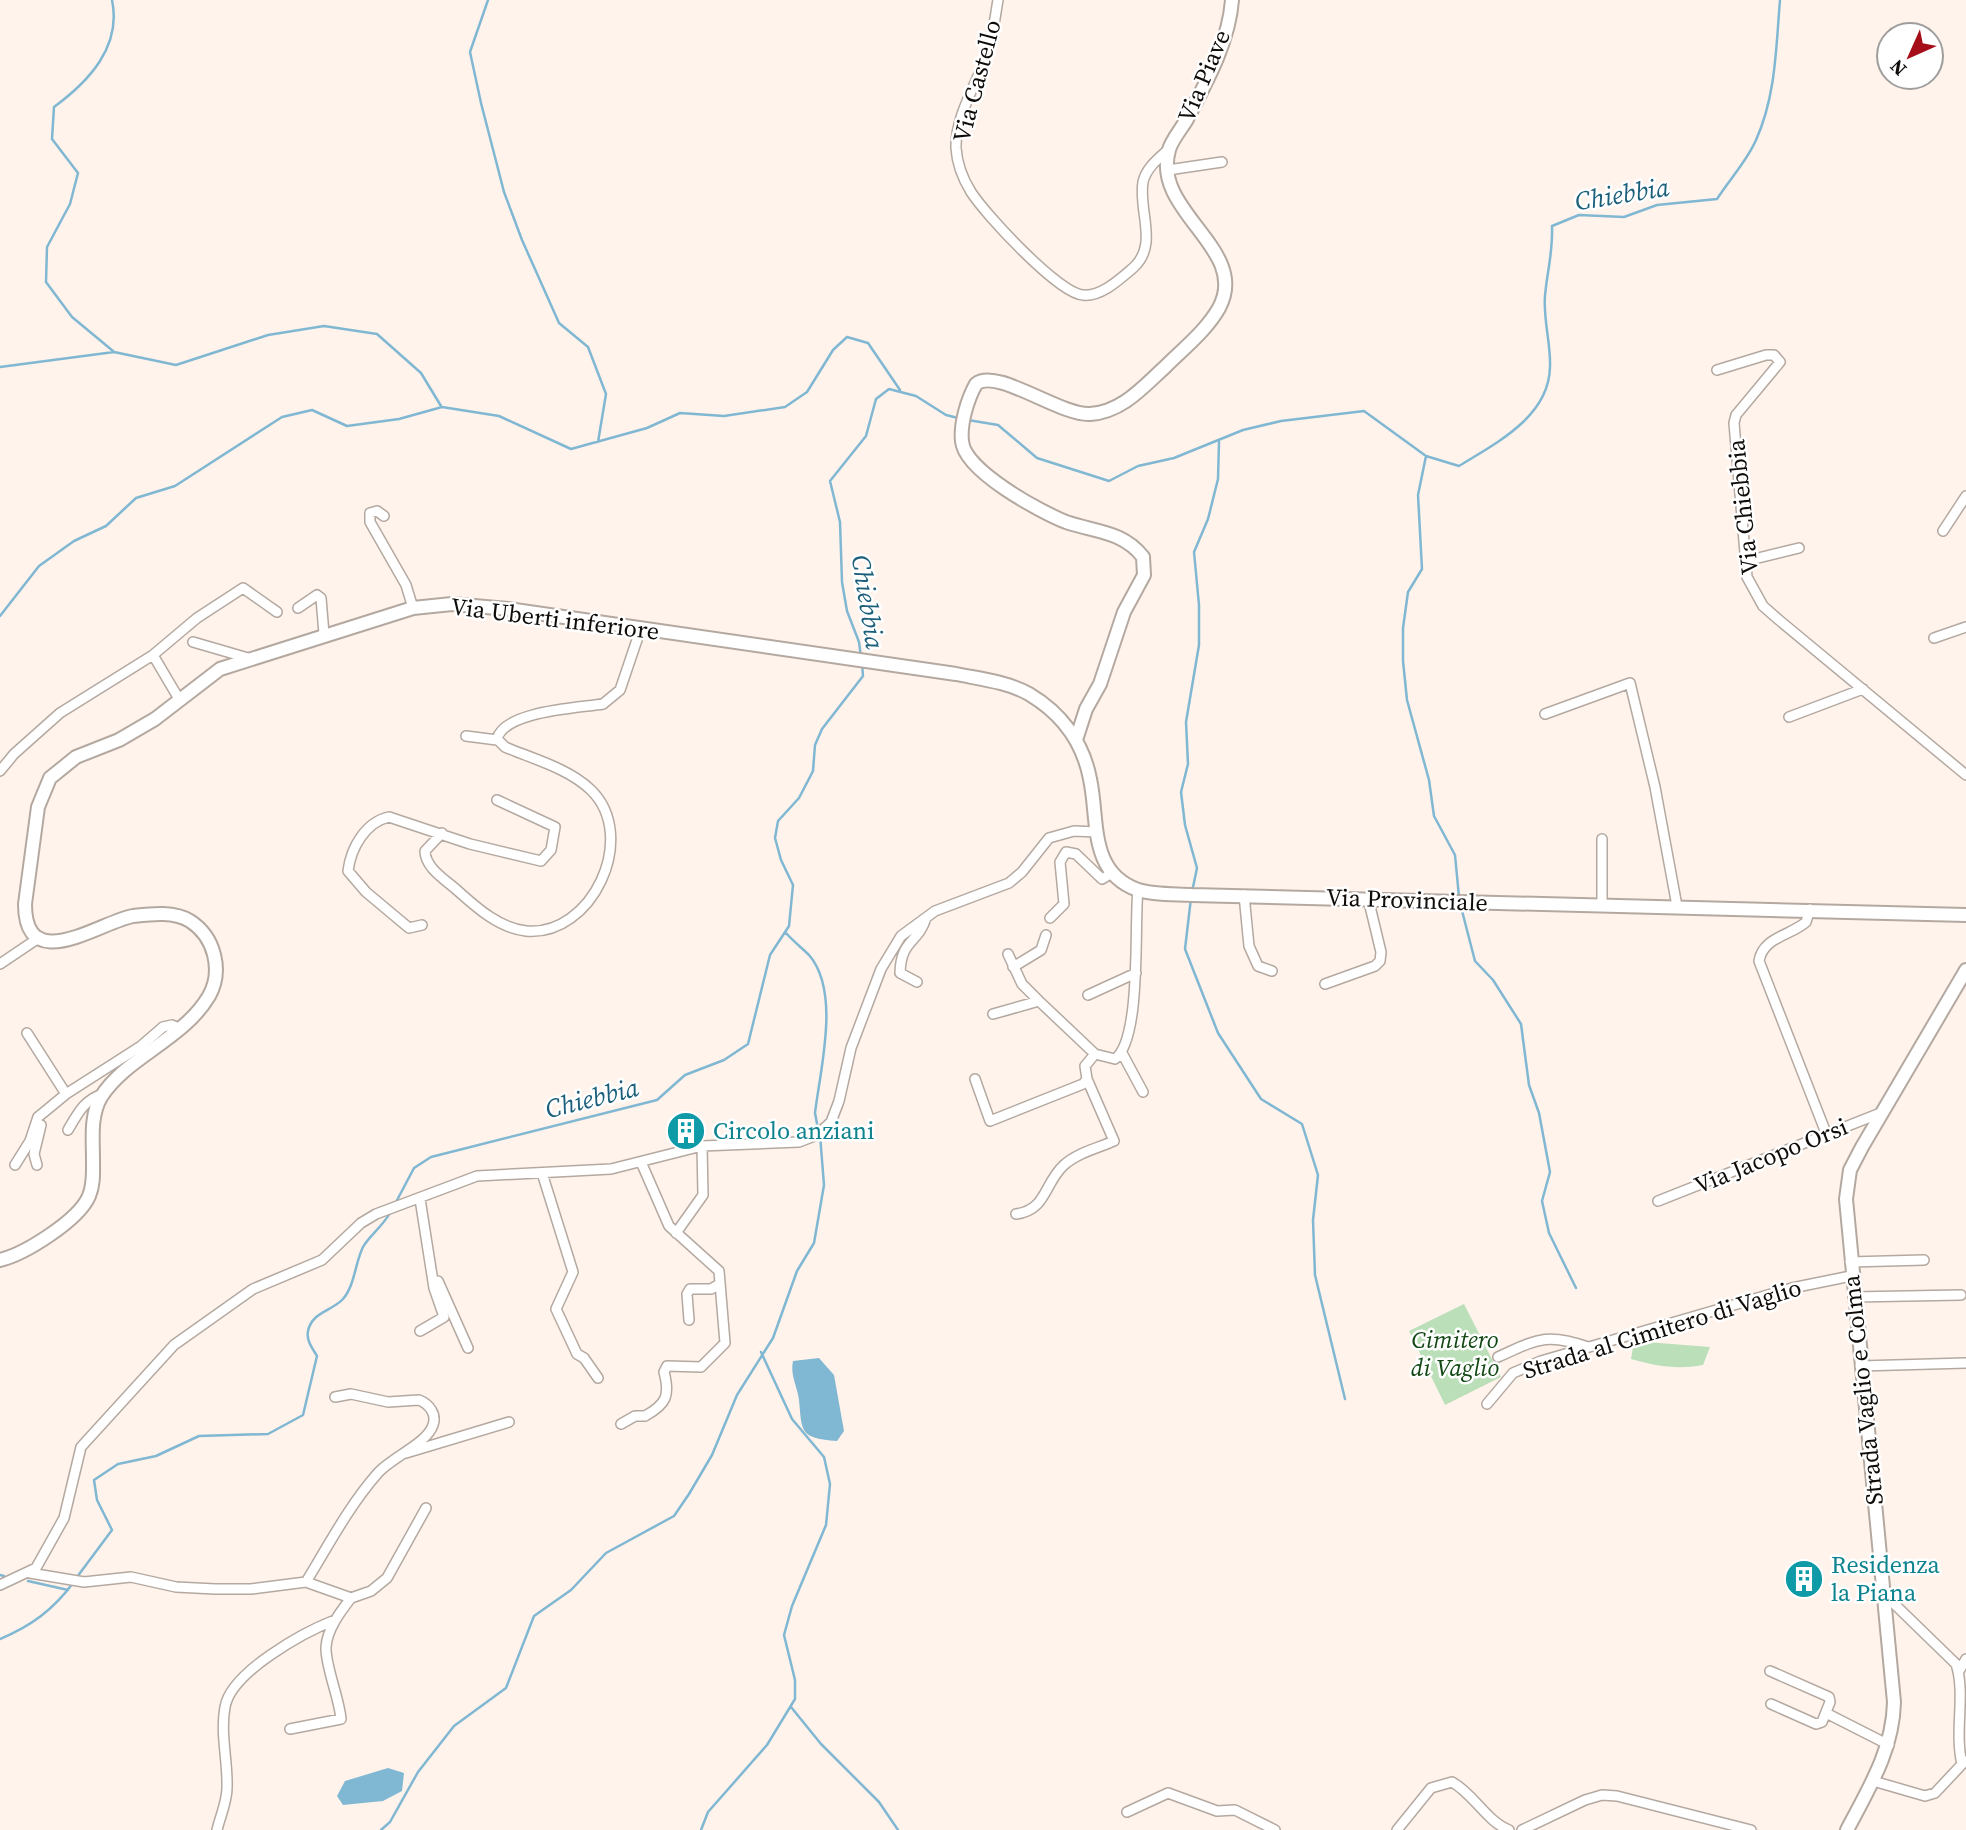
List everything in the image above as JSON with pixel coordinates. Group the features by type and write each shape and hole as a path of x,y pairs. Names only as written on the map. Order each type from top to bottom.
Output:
{"main road":[{"name":"Via Piave","path":"1169,149 1207,80 1223,38 1232,0"},
{"path":"1076,740 1086,709 1100,684 1124,612 1144,575 1143,557 1124,539 1068,522 1008,491 980,468 964,449 963,429 967,407 976,384 988,379 1005,383 1076,414 1107,411 1124,404 1209,324 1220,306 1225,278 1217,256 1180,206 1170,187 1169,149"},
{"name":"Via Uberti inferiore","path":"40,937 27,923 25,904 38,807 50,778 76,757 120,740 155,719 220,668 412,608 475,606 957,674 1006,685 1027,693 1056,715 1076,740 1091,780 1100,855 1112,873"},
{"path":"1056,715 1086,709"},
{"path":"1112,873 1138,890"},
{"name":"Via Provinciale","path":"1138,890 1192,895 1966,915"},
{"path":"0,1260 28,1248 82,1208 93,1180 93,1118 103,1094 126,1072 181,1029 209,996 217,966 212,946 189,920 152,914 128,917 65,941 50,941 40,937"},
{"name":"Strada Vaglio e Colma","path":"1847,1830 1889,1745 1894,1726 1884,1594 1851,1276 1846,1199 1850,1170 1966,970"}],"street":[{"name":"Via Castello","path":"998,0 989,49 956,146 961,173 991,216 1063,288 1082,295 1101,292 1135,266 1145,250 1143,181 1151,165 1169,149"},
{"path":"1168,170 1222,162"},
{"name":"Via Chiebbia","path":"1717,370 1766,355 1774,355 1780,362 1737,415 1734,423 1747,577 1763,606 1966,775"},
{"path":"1942,531 1966,496"},
{"path":"384,516 377,511 370,513 370,522 406,584 412,608"},
{"path":"1746,561 1799,548"},
{"path":"0,771 14,754 60,713 153,654 197,618 243,588 277,612"},
{"path":"298,608 317,595 321,597 324,634"},
{"path":"1934,638 1966,627"},
{"path":"497,740 501,729 517,719 603,704 616,696 641,628"},
{"path":"192,642 248,658"},
{"path":"153,654 179,699"},
{"path":"1545,714 1630,683 1655,787 1677,906"},
{"path":"1789,717 1863,689"},
{"path":"442,833 425,851 427,863 477,908 501,923 527,931 551,927 570,918 602,881 610,861 612,835 607,815 593,792 577,778 505,747 497,740 466,736"},
{"path":"422,925 409,928 366,892 348,870 350,859 367,829 379,819 389,817 470,844 541,861 551,850 555,827 497,800"},
{"path":"0,1585 36,1568 64,1518 81,1447 174,1345 253,1289 322,1259 361,1223 477,1176 611,1169 702,1146 799,1142 812,1138 826,1128 839,1101 851,1048 881,969 901,936 926,918 1009,883 1022,872 1049,838 1074,831 1097,832"},
{"path":"1602,839 1602,904"},
{"path":"1050,918 1064,904 1060,862 1066,852 1076,854 1102,879 1112,873"},
{"path":"1138,890 1136,973 1122,1053 1143,1092"},
{"path":"1244,895 1249,946 1258,966 1272,971"},
{"path":"1325,984 1375,966 1380,961 1381,952 1368,898"},
{"path":"1810,909 1806,922 1769,943 1761,952 1759,961 1826,1133"},
{"path":"917,982 900,974 900,957 905,946 923,930 926,918"},
{"path":"1013,967 1041,950 1046,935"},
{"path":"0,964 40,937"},
{"path":"1008,954 1022,984 1095,1054 1115,1059 1122,1053"},
{"path":"1088,995 1136,973"},
{"path":"993,1014 1039,1001"},
{"path":"15,1165 43,1112 141,1046 163,1027 172,1025 181,1029"},
{"path":"27,1033 66,1094"},
{"path":"1016,1214 1030,1211 1045,1198 1064,1165 1114,1141 1087,1079 1085,1066 1095,1054"},
{"path":"975,1079 990,1121 1049,1100 1083,1084 1087,1079"},
{"path":"68,1130 81,1107 90,1099 103,1094"},
{"path":"37,1165 34,1154 43,1112"},
{"name":"Via Jacopo Orsi","path":"1658,1201 1884,1112"},
{"path":"676,1233 703,1195 702,1146"},
{"path":"621,1424 635,1416 645,1416 666,1401 669,1391 664,1372 667,1366 701,1367 721,1350 725,1343 718,1285 719,1271 676,1233 662,1214 641,1162"},
{"path":"542,1173 573,1272 556,1308 576,1354 584,1358 598,1378"},
{"path":"420,1199 434,1288 443,1317 420,1331"},
{"path":"1850,1262 1924,1260"},
{"path":"433,1270 468,1348"},
{"name":"Strada al Cimitero di Vaglio","path":"1487,1404 1504,1382 1521,1368 1792,1289 1851,1276"},
{"path":"689,1320 687,1294 690,1289 711,1289 718,1285"},
{"path":"1853,1297 1961,1295"},
{"path":"1498,1357 1539,1338 1567,1340 1589,1348"},
{"path":"1860,1366 1966,1363"},
{"path":"306,1582 335,1533 377,1473 430,1432 435,1422 424,1402 388,1402 351,1394 335,1397"},
{"path":"398,1457 509,1422"},
{"path":"290,1729 341,1719 339,1699 326,1647 335,1620 351,1598 371,1591 387,1578 426,1508"},
{"path":"28,1573 84,1581 131,1577 176,1587 251,1589 306,1582 351,1598"},
{"path":"1884,1594 1922,1628 1959,1671"},
{"path":"217,1830 227,1790 223,1724 229,1693 238,1681 309,1630 335,1620"},
{"path":"1872,1781 1925,1796 1936,1793 1964,1762 1959,1750 1959,1671 1966,1658"},
{"path":"1770,1671 1829,1697 1830,1702 1822,1722 1816,1724 1771,1704"},
{"path":"1826,1713 1889,1745"},
{"path":"1397,1830 1431,1788 1452,1782 1466,1789 1499,1825 1509,1830"},
{"path":"1127,1812 1168,1793 1217,1811 1236,1811 1275,1830"},
{"path":"1522,1830 1602,1795 1617,1796 1751,1830"}],"green space":[{"name":"Cimitero di Vaglio","path":"1464,1304 1501,1377 1445,1405 1409,1331"},
{"path":"1634,1341 1710,1347 1703,1365 1667,1366 1631,1359"}],"water":[{"path":"819,1358 834,1375 844,1431 837,1441 810,1435 805,1432 801,1420 792,1371 793,1361"},
{"path":"388,1768 404,1773 402,1791 383,1801 343,1805 337,1796 345,1781"}],"waterway":[{"path":"112,0 112,33 100,62 79,86 54,107 52,139 78,173 70,204 47,247 46,282 72,317 113,351"},
{"path":"488,0 470,52 481,103 504,192 522,240 559,323 588,347 606,394 598,442"},
{"name":"Chiebbia","path":"968,420 998,425 1037,458 1109,481 1138,466 1174,458 1243,430 1281,421 1364,411 1426,456 1459,466 1518,427 1541,400 1547,385 1550,358 1545,305 1552,226 1579,215 1624,217 1657,205 1717,199 1743,163 1756,140 1768,106 1780,0"},
{"path":"0,367 114,352 176,365 268,335 324,326 377,334 421,373 441,406"},
{"path":"0,616 39,566 74,541 106,526 136,498 175,486 282,417 312,410 347,426 399,419 442,407 499,416 571,449 647,428 680,413 724,416 785,407 807,392 833,350 847,337 868,343 900,390"},
{"name":"Chiebbia","path":"861,657 859,642 847,611 842,582 840,522 830,481 866,436 876,399 889,389 916,396 946,415 958,418"},
{"path":"1192,892 1197,868 1185,825 1181,792 1188,764 1186,722 1199,645 1199,605 1194,552 1208,519 1218,479 1219,442"},
{"path":"1426,456 1418,495 1422,569 1408,592 1403,628 1403,661 1407,700 1429,780 1434,816 1455,855 1459,897"},
{"name":"Chiebbia","path":"395,1204 414,1168 431,1157 657,1100 685,1075 724,1060 748,1044 770,955 789,926 793,885 781,860 775,838 778,821 799,798 813,771 815,745 822,729 863,676 862,663"},
{"path":"1191,898 1185,949 1218,1033 1261,1099 1302,1124 1318,1175 1313,1220 1315,1275 1345,1399"},
{"path":"1461,907 1475,961 1493,980 1521,1024 1529,1085 1539,1113 1550,1172 1542,1201 1549,1233 1576,1288"},
{"path":"786,933 809,955 819,971 824,989 826,1032 815,1113 818,1129"},
{"path":"381,1830 390,1822 418,1772 454,1726 506,1688 534,1616 571,1590 606,1553 674,1516 689,1494 712,1455 737,1395 773,1338 797,1271 814,1243 824,1185 820,1135"},
{"name":"Chiebbia","path":"77,1577 112,1530 97,1500 94,1480 118,1464 156,1456 199,1436 268,1434 303,1415 317,1356 308,1338 310,1325 318,1316 343,1299 350,1287 363,1247 390,1213"},
{"path":"701,1830 708,1812 767,1745 795,1699 795,1680 784,1635 792,1606 826,1525 830,1484 824,1457 792,1419 761,1352"},
{"path":"0,1575 4,1576"},
{"path":"28,1581 68,1590"},
{"name":"Chiebbia","path":"0,1639 41,1616 73,1583"},
{"path":"791,1707 821,1744 879,1802 898,1830"}],"place":[{"name":"Circolo anziani","path":"686,1131"},
{"name":"Residenza la Piana","path":"1804,1579"}]}
